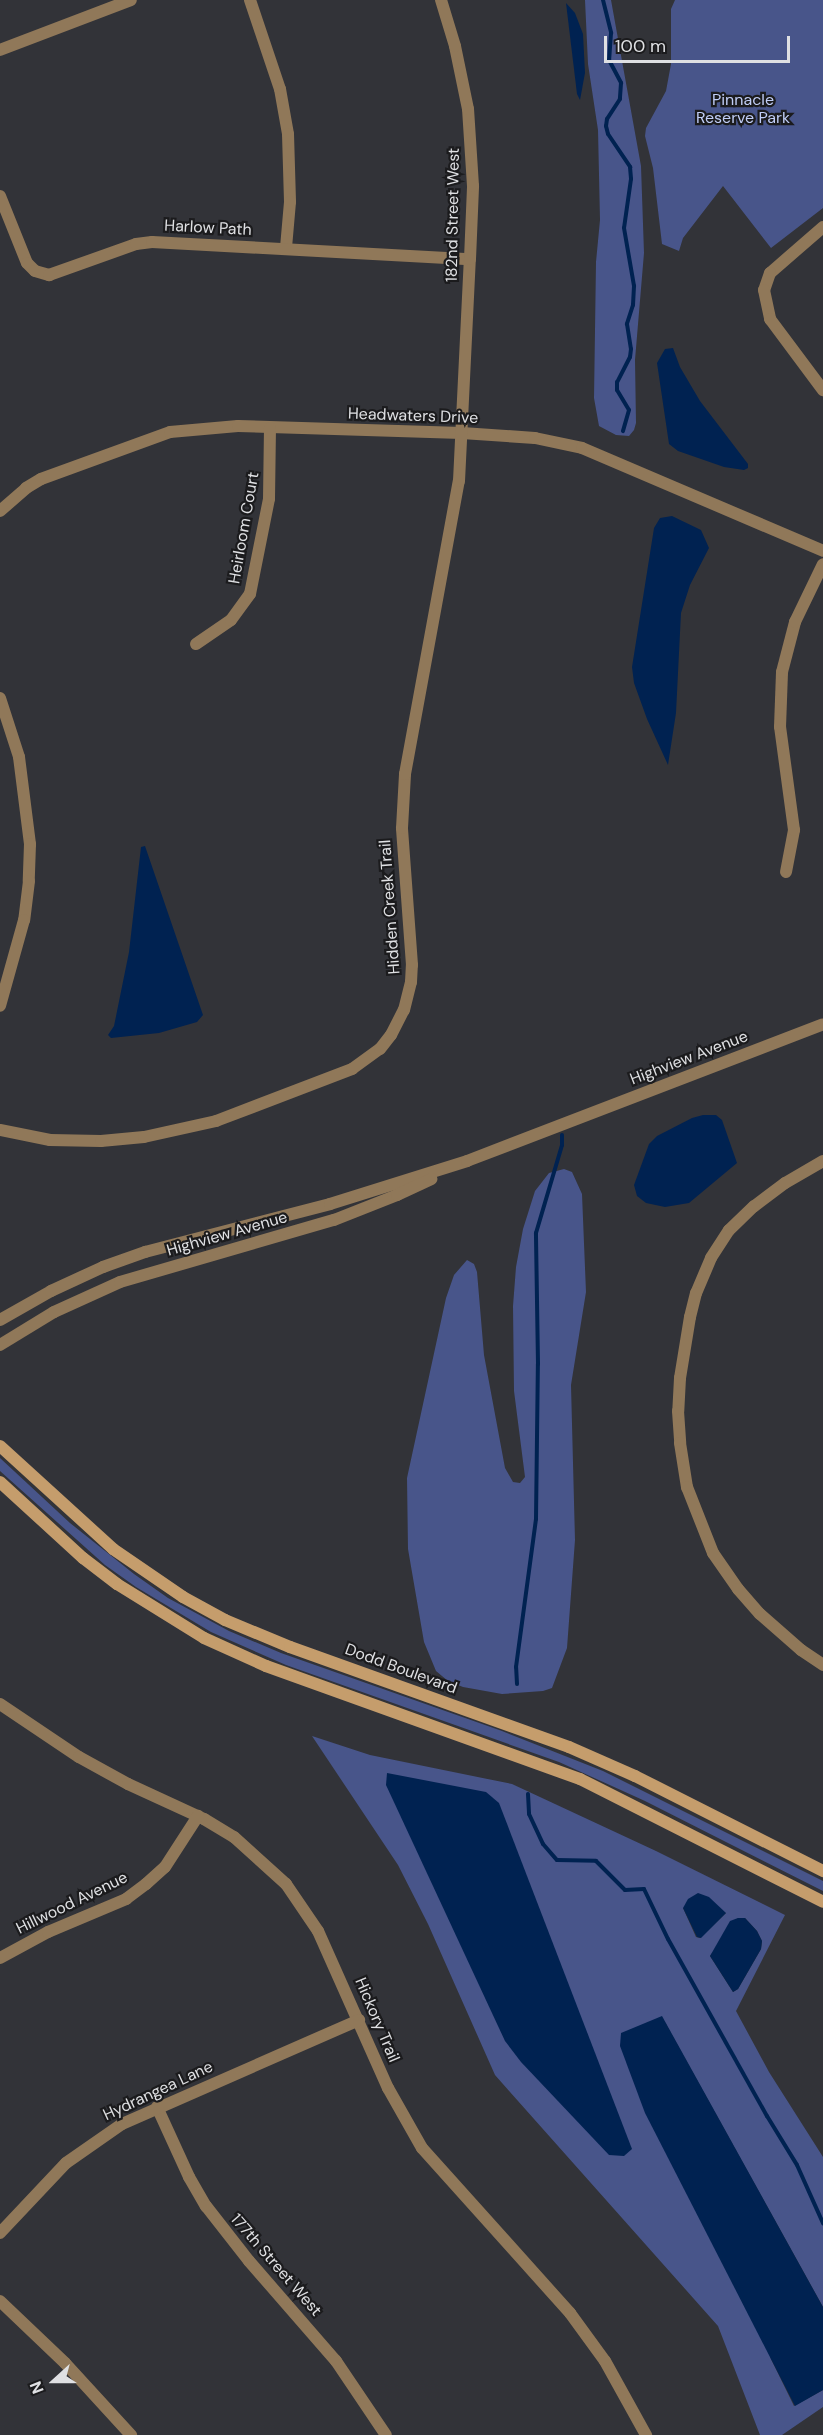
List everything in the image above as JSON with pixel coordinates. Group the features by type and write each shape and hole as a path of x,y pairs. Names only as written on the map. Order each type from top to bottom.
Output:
{"main road":[{"name":"Dodd Boulevard","path":"0,1446 113,1549 183,1597 225,1620 290,1647 569,1747 634,1776 823,1871"},
{"path":"0,1482 83,1558 117,1584 204,1638 266,1666 580,1779 823,1902"}],"street":[{"path":"0,50 131,0"},
{"path":"250,0 280,89 288,134 290,202 286,248"},
{"name":"182nd Street West","path":"441,0 455,46 468,109 473,186 462,433"},
{"name":"Harlow Path","path":"0,196 27,263 41,273 60,273 123,248 152,242 470,259"},
{"path":"823,227 770,273 764,290 770,319 823,390"},
{"name":"Headwaters Drive","path":"0,511 26,488 41,479 170,432 212,427 462,433 535,438 582,448 823,551"},
{"name":"Heirloom Court","path":"196,644 231,620 250,594 269,499 270,428"},
{"name":"Hidden Creek Trail","path":"0,1130 44,1139 88,1141 144,1137 189,1128 340,1075 372,1056 391,1035 404,1010 411,982 402,828 405,774 456,502 462,433"},
{"path":"786,872 794,830 780,727 782,672 795,622 823,564"},
{"path":"0,698 19,758 30,844 30,881 24,920 0,1006"},
{"name":"Highview Avenue","path":"0,1320 51,1291 103,1267 135,1256 330,1204 467,1161 823,1024"},
{"name":"Highview Avenue","path":"0,1345 54,1312 120,1282 334,1220 398,1195 467,1161"},
{"path":"823,1161 785,1183 754,1206 729,1230 711,1258 696,1293 690,1317 680,1378 678,1411 687,1487 714,1553 738,1589 760,1614 801,1650 823,1665"},
{"name":"Hickory Trail","path":"0,1704 79,1757 128,1784 198,1816 234,1837 286,1884 318,1931 398,2108 422,2148 576,2321 621,2386 646,2435"},
{"name":"Hillwood Avenue","path":"0,1959 48,1932 126,1899 147,1884 165,1867 198,1816"},
{"name":"Hydrangea Lane","path":"0,2233 66,2163 122,2124 358,2020"},
{"name":"177th Street West","path":"157,2107 189,2177 206,2206 241,2252 336,2361 387,2435"},
{"path":"0,2301 65,2363 131,2435"}],"green space":[{"path":"585,0 611,0 641,166 644,253 635,360 636,423 629,436 616,435 599,426 594,398 596,262 600,220 598,130 588,64"},
{"name":"Pinnacle Reserve Park","path":"675,0 823,0 823,208 771,248 723,186 683,238 679,251 662,244 653,168 645,136 646,128 666,91 671,64 671,9"},
{"path":"564,1169 572,1172 582,1194 586,1292 571,1385 575,1540 567,1648 552,1688 543,1691 502,1694 463,1687 448,1681 436,1671 424,1642 408,1549 407,1478 446,1298 454,1275 467,1260 474,1264 477,1272 484,1355 505,1468 513,1482 520,1483 525,1477 514,1391 513,1306 516,1267 523,1229 535,1191 549,1173"},
{"path":"0,1458 70,1523 134,1574 168,1598 229,1631 281,1653 502,1731 603,1771 823,1881 823,1891 645,1801 559,1762 286,1665 211,1632 136,1587 105,1565 0,1471"},
{"path":"312,1736 370,1755 512,1784 656,1851 785,1915 736,2011 769,2072 823,2157 823,2307 662,2017 771,2359 794,2406 823,2390 823,2407 782,2435 760,2435 718,2326 495,2075 428,1924 398,1865","holes":["683,1908 726,1913 700,1938 696,1937","738,1918 745,1918 757,1931 762,1941 761,1949 738,1989 733,1992 710,1956"]}],"shaded area":[{"path":"566,3 575,13 583,34 585,73 580,100 577,94"},
{"path":"673,348 680,367 700,401 748,464 748,468 744,470 724,467 678,451 669,444 657,363 665,349"},
{"path":"672,516 701,530 709,548 690,585 681,613 676,713 668,765 647,719 634,683 632,667 654,528 660,518"},
{"path":"145,846 203,1015 197,1022 159,1033 111,1038 108,1035 114,1026 129,952 141,847"},
{"path":"716,1115 722,1120 737,1163 689,1203 665,1207 646,1203 637,1196 634,1185 649,1144 657,1136 692,1118"},
{"path":"387,1773 486,1792 499,1803 632,2149 624,2156 609,2155 521,2062 505,2041 386,1785"},
{"path":"698,1893 709,1897 726,1913 701,1938 697,1937 683,1908 688,1899"},
{"path":"745,1918 757,1931 762,1941 761,1949 738,1989 733,1992 710,1956 730,1921"},
{"path":"662,2016 823,2307 823,2390 795,2406 645,2113 620,2046 621,2033"}],"waterway":[{"path":"603,0 611,33 609,60 621,83 620,99 607,119 606,126 608,134 630,167 631,179 624,228 634,286 633,305 627,324 631,349 630,357 617,382 617,390 629,410 623,431"},
{"path":"517,1684 516,1667 536,1519 538,1364 536,1233 562,1145 562,1135"},
{"path":"528,1794 529,1814 543,1844 557,1860 596,1861 625,1890 644,1889 668,1939 797,2165 823,2223"}]}
